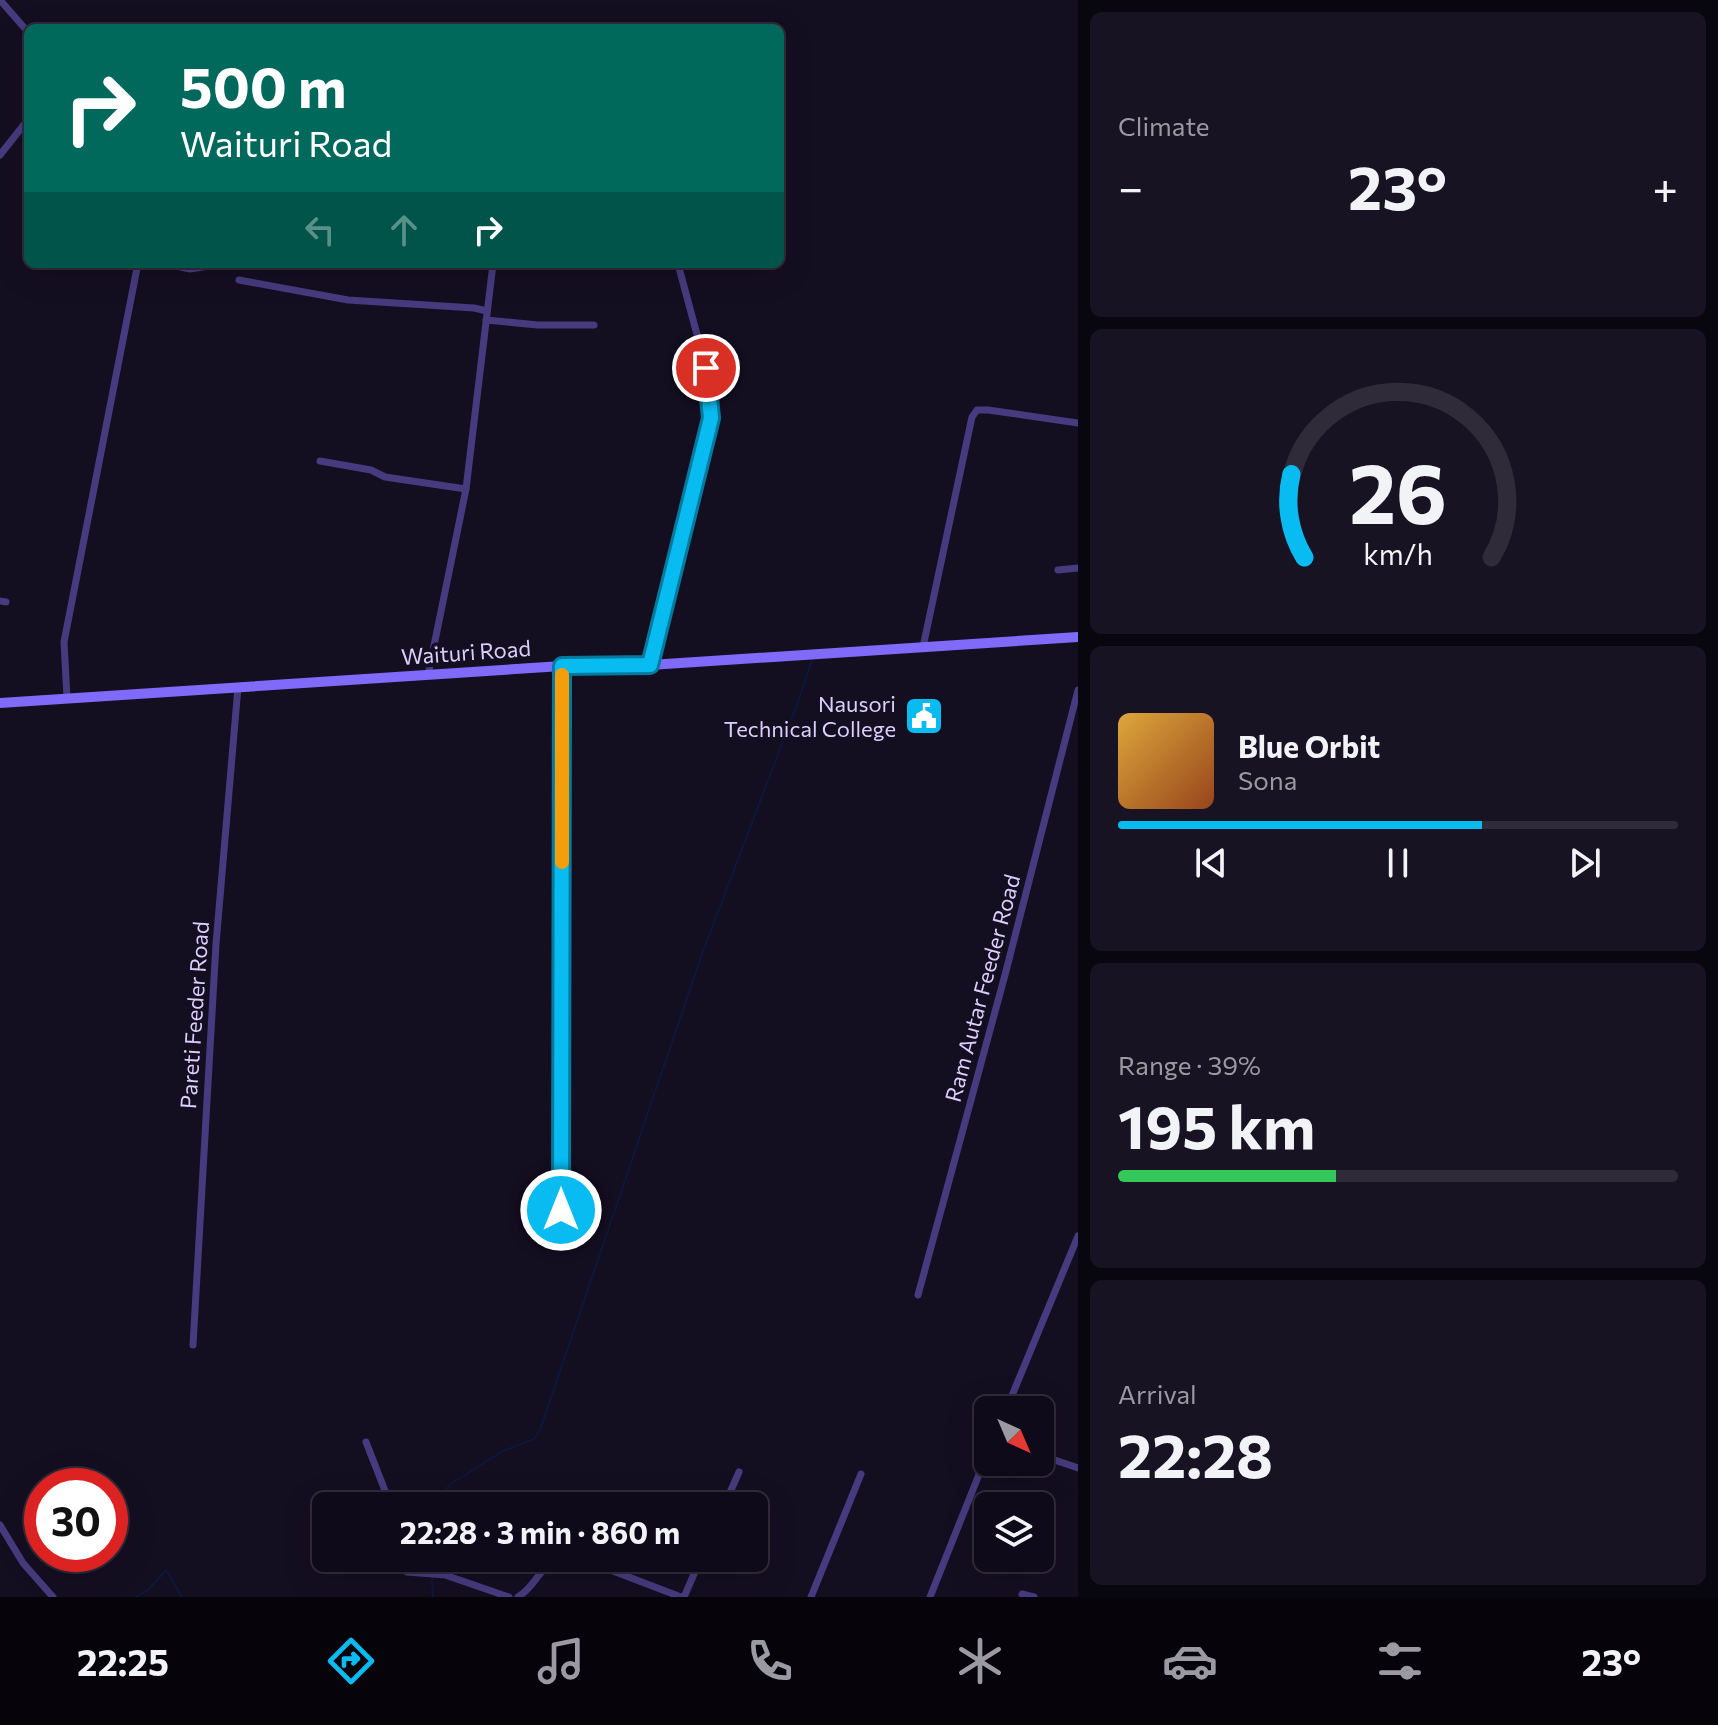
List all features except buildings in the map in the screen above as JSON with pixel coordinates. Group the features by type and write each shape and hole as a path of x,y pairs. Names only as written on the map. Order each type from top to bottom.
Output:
{"main road":[{"name":"Waituri Road","path":"0,703 562,666 650,665 1078,637"}],"street":[{"path":"0,0 24,27"},
{"path":"0,155 24,125"},
{"path":"67,698 64,642 137,268"},
{"path":"428,675 466,489 493,268"},
{"path":"650,665 711,418 706,368 679,268"},
{"path":"239,280 348,300 474,308 487,316 538,325 594,325"},
{"path":"923,647 972,417 977,410 988,410 1078,423"},
{"path":"320,461 371,470 385,477 466,489"},
{"path":"1058,570 1078,568"},
{"path":"561,1210 562,666"},
{"name":"Pareti Feeder Road","path":"193,1345 216,944 238,687"},
{"name":"Ram Autar Feeder Road","path":"918,1295 1078,690"},
{"path":"1012,1396 1078,1236"},
{"path":"366,1442 386,1492"},
{"path":"1054,1460 1078,1468"},
{"path":"730,1492 739,1472"},
{"path":"811,1597 861,1474"},
{"path":"930,1597 978,1476"},
{"path":"0,1525 23,1563 53,1597"},
{"path":"431,1572 471,1582 509,1597"},
{"path":"518,1597 542,1572"},
{"path":"616,1572 682,1597 694,1572"},
{"path":"1022,1594 1034,1597"}],"waterway":[{"path":"443,1492 503,1451 534,1439 540,1430 702,954 812,660"},
{"path":"136,1597 148,1590 166,1570 182,1597"},
{"path":"432,1572 433,1597"}],"slow traffic":[{"path":"562,675 562,862"}],"place":[{"name":"Nausori Technical College","path":"924,716"}],"route":[{"path":"561,1210 562,666 650,665 711,418 706,368"}]}
